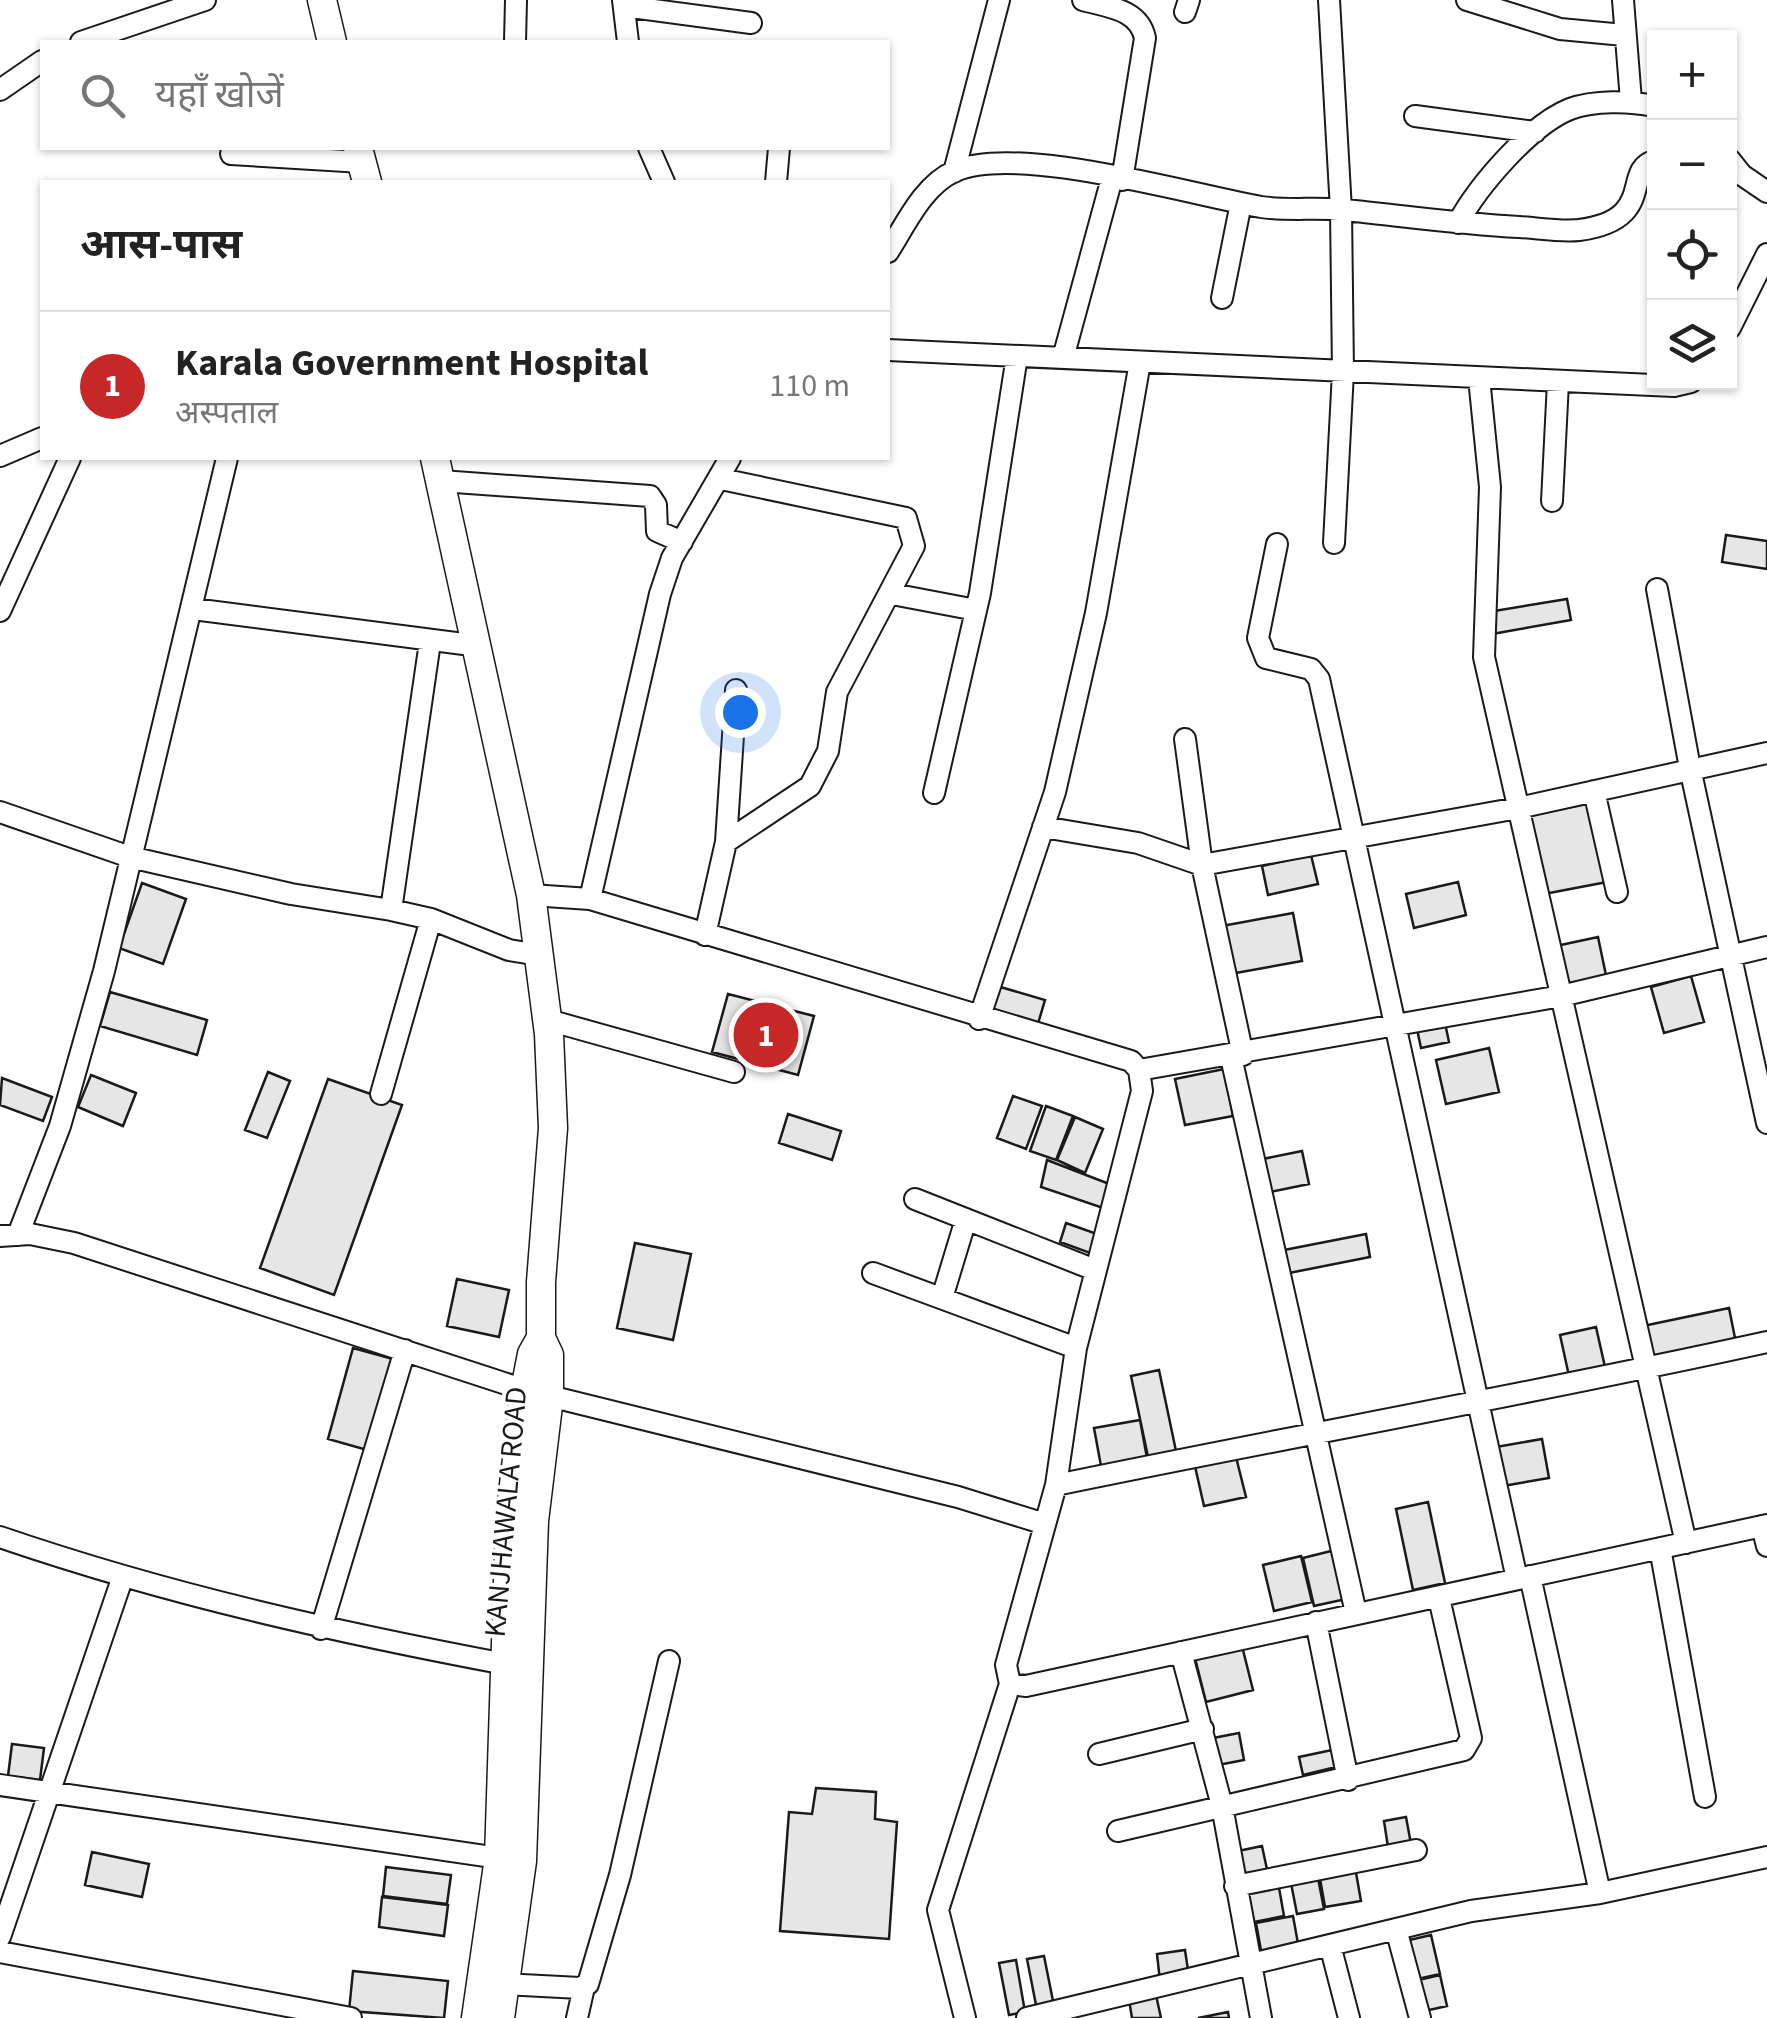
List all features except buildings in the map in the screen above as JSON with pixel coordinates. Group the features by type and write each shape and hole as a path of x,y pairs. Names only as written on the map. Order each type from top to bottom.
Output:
{"main road":[{"path":"322,0 332,40"},
{"name":"KANJHAWALA ROAD","path":"438,469 531,895 548,1020 553,1128 541,1338 532,1354 537,1394 510,1519 515,1666 510,1859 500,2018"},
{"name":"KANJHAWALA ROAD","path":"476,2018 510,1859"}],"street":[{"path":"88,40 204,0"},
{"path":"514,40 516,0"},
{"path":"954,172 999,0"},
{"path":"1063,358 1117,179 1145,38 1128,12 1083,0"},
{"path":"1329,0 1341,210 1343,372 1334,543"},
{"path":"1467,0 1560,29 1624,35"},
{"path":"1623,0 1631,102"},
{"path":"628,40 624,3 751,24"},
{"path":"0,90 40,62"},
{"path":"1458,224 1472,198 1535,132 1572,108 1631,102 1647,105"},
{"path":"1414,116 1535,132"},
{"path":"651,150 663,180"},
{"path":"776,180 779,150"},
{"path":"231,154 362,164"},
{"path":"890,249 930,188 954,172 981,164 1029,162 1241,203 1458,224 1575,230 1613,224 1627,214 1647,166"},
{"path":"1737,171 1767,192"},
{"path":"1222,298 1241,203"},
{"path":"1737,314 1767,254"},
{"path":"890,350 1647,385"},
{"path":"934,793 976,610 1017,356"},
{"path":"978,1019 1043,827 1096,612 1140,362"},
{"path":"1479,378 1490,487 1484,657 1686,1543"},
{"path":"1552,501 1558,382"},
{"path":"0,456 40,439"},
{"path":"0,611 69,460"},
{"path":"227,460 193,609 60,1126 9,1235 74,1243 537,1394 958,1496 1044,1524"},
{"path":"590,899 660,594 682,542 729,460"},
{"path":"438,469 650,496 656,505 656,531 682,542"},
{"path":"721,479 906,518 914,546 837,692 828,751 810,786 726,842"},
{"path":"1276,544 1258,638 1266,658 1311,670 1319,679 1480,1404 1600,1892"},
{"path":"1658,588 1690,768 1767,1123"},
{"path":"892,594 976,610"},
{"path":"193,609 479,646"},
{"path":"392,910 430,642"},
{"path":"705,935 726,842 736,690"},
{"path":"1185,739 1202,865 1237,1056 1356,1614"},
{"path":"1043,827 1138,843 1202,865 1518,808 1767,753"},
{"path":"1594,790 1617,892"},
{"path":"0,812 130,857 291,894 431,918 509,950 539,955"},
{"path":"531,895 590,899 978,1019 1131,1060 1139,1070 1142,1092 1076,1348 1056,1485 1006,1665 1010,1684 938,1910 965,2018"},
{"path":"380,1094 431,918"},
{"path":"1139,1070 1237,1056 1561,996 1767,947"},
{"path":"548,1020 734,1072"},
{"path":"916,1199 1096,1270"},
{"path":"942,1298 966,1218"},
{"path":"874,1273 1076,1348"},
{"path":"1056,1485 1315,1431 1480,1404 1767,1342"},
{"path":"321,1629 405,1350"},
{"path":"1010,1684 1026,1686 1660,1548 1765,1533"},
{"path":"0,1537 122,1579 321,1629 515,1666"},
{"path":"1660,1548 1705,1797"},
{"path":"0,1937 122,1579"},
{"path":"1118,1831 1464,1750 1469,1744 1439,1598"},
{"path":"1316,1622 1348,1780"},
{"path":"1181,1652 1222,1806 1261,2018"},
{"path":"577,2018 620,1876 669,1661"},
{"path":"1099,1754 1203,1729"},
{"path":"0,1785 510,1859"},
{"path":"1235,1886 1416,1850"},
{"path":"1026,2018 1471,1912 1600,1892 1767,1857"},
{"path":"1396,1929 1420,2018"},
{"path":"1330,1945 1349,2018"},
{"path":"0,1952 351,2018"},
{"path":"504,1984 584,1988"}],"place":[{"name":"Karala Government Hospital","path":"766,1035"}]}
